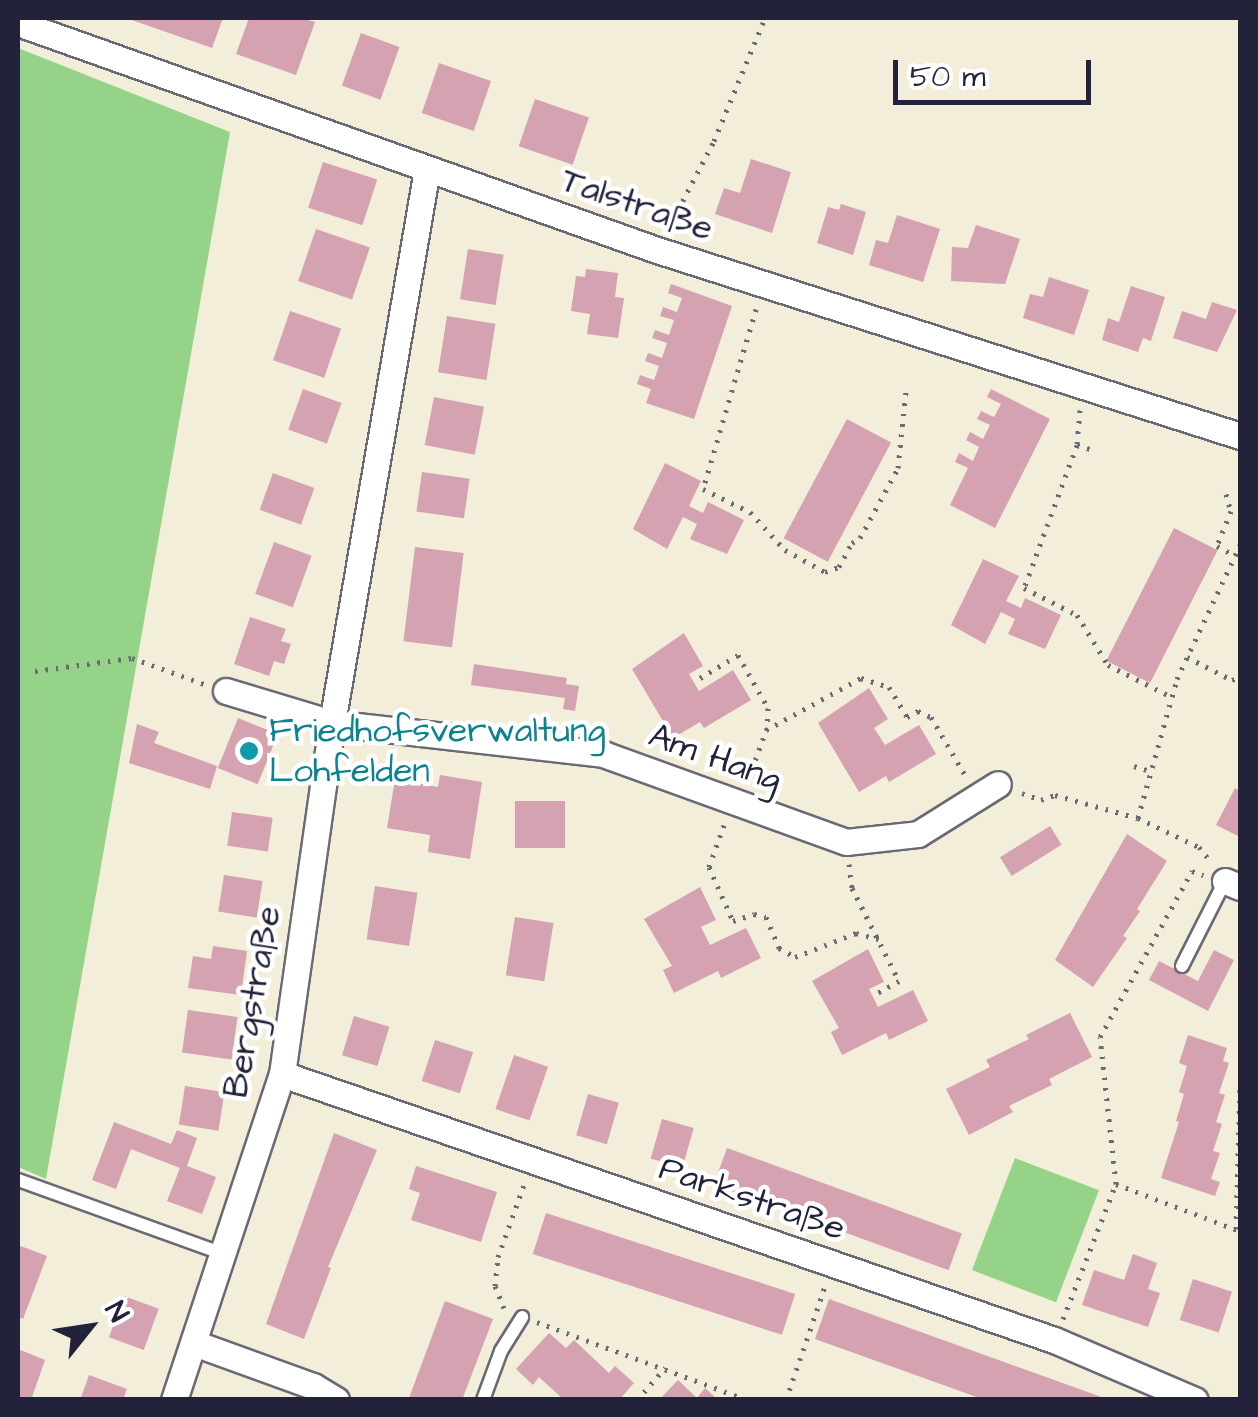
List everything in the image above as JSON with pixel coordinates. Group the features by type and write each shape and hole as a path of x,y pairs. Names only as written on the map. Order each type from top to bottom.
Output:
{"street":[{"name":"Talstraße","path":"18,23 657,250 1240,436"},
{"name":"Bergstraße","path":"174,1400 282,1074 332,722 428,169"},
{"path":"226,692 332,722"},
{"name":"Am Hang","path":"332,722 603,754 735,805 846,842 918,834 988,790"},
{"name":"Parkstraße","path":"282,1074 1054,1340 1194,1400"},
{"path":"194,1343 313,1386 336,1400"}],"lane":[{"path":"1182,966 1233,884"},
{"path":"18,1180 223,1254"},
{"path":"483,1400 501,1350 522,1317"}],"path":[{"path":"657,250 714,141 765,18"},
{"path":"763,284 704,489 750,512 785,550 825,572 839,567 852,542 860,538 898,468 906,390"},
{"path":"747,338 756,340"},
{"path":"1086,388 1075,428 1076,444 1024,588 1076,615 1108,664 1172,697"},
{"path":"1076,444 1090,449"},
{"path":"1226,494 1231,511 1217,546 1235,556"},
{"path":"1138,818 1172,697 1240,545"},
{"path":"700,678 738,655 768,708 766,730 709,867 733,921 754,914 766,916 779,948 795,956 856,933 879,940"},
{"path":"1188,657 1232,680 1240,677"},
{"path":"35,671 132,658 226,692"},
{"path":"766,730 862,678 889,687 906,717 918,711 931,717 988,790 1041,800 1055,795 1138,818 1200,846 1233,884"},
{"path":"1134,766 1151,772"},
{"path":"846,842 852,888 900,981 876,994"},
{"path":"1054,1340 1116,1184 1100,1037 1192,872 1233,884"},
{"path":"1116,1184 1238,1230 1240,1087"},
{"path":"533,1160 498,1258 494,1286 502,1307 748,1400"},
{"path":"786,1400 833,1264"},
{"path":"637,1400 666,1367"}],"green space":[{"path":"18,48 230,132 46,1179 18,1167"},
{"path":"1015,1158 1099,1190 1056,1302 972,1270"}],"building":[{"path":"126,18 223,18 212,48"},
{"path":"249,18 301,18 315,22 296,75 236,54"},
{"path":"361,33 400,47 380,100 342,86"},
{"path":"439,63 491,81 474,131 422,113"},
{"path":"535,99 589,118 573,165 519,146"},
{"path":"751,159 791,172 772,233 715,214 724,188 740,193"},
{"path":"323,162 377,180 362,225 308,208"},
{"path":"841,204 866,212 853,255 817,243 828,207 839,210"},
{"path":"897,215 940,229 923,282 869,265 876,240 888,243"},
{"path":"976,225 1020,239 1005,284 951,281 952,247 968,248"},
{"path":"316,229 370,248 352,300 298,281"},
{"path":"468,249 504,255 496,305 460,299"},
{"path":"586,269 618,273 615,297 624,298 618,338 587,334 590,314 571,311 576,276 585,277"},
{"path":"1049,277 1089,290 1074,335 1023,318 1030,294 1043,297"},
{"path":"671,284 732,306 694,419 646,403 651,389 637,384 640,375 654,380 659,366 645,361 648,353 662,358 667,343 652,338 655,330 669,335 674,320 660,316 663,307 677,312 682,298 668,293"},
{"path":"1131,286 1165,297 1151,341 1143,338 1138,352 1102,340 1108,318 1119,322"},
{"path":"1212,302 1237,310 1217,352 1173,338 1182,311 1206,319"},
{"path":"290,311 341,329 324,378 273,360"},
{"path":"447,316 495,324 486,380 438,372"},
{"path":"303,389 342,403 327,443 288,429"},
{"path":"991,389 1050,419 995,528 950,505 968,468 955,462 959,453 973,461 979,447 966,440 970,432 983,439 990,425 977,419 981,411 994,417 1001,404 987,397"},
{"path":"434,397 484,407 475,455 425,445"},
{"path":"847,419 891,442 828,562 784,538"},
{"path":"665,463 701,481 689,506 703,513 708,502 744,520 727,554 690,539 697,524 683,517 667,549 633,529"},
{"path":"422,472 470,479 464,518 416,512"},
{"path":"273,473 314,488 301,525 260,510"},
{"path":"1174,528 1218,550 1150,683 1106,661"},
{"path":"274,542 312,556 293,607 255,594"},
{"path":"415,547 464,553 452,647 403,641"},
{"path":"983,559 1019,576 1006,601 1021,608 1025,598 1061,615 1045,649 1008,634 1015,619 1001,612 985,644 951,625"},
{"path":"250,617 286,629 281,641 291,644 284,664 274,661 269,676 234,664"},
{"path":"684,633 703,666 689,674 699,691 733,670 751,700 704,728 700,722 673,738 632,669"},
{"path":"474,664 567,678 566,684 579,686 575,711 563,709 565,698 471,685"},
{"path":"869,688 888,719 874,728 885,745 919,725 936,754 889,782 886,776 859,792 818,723"},
{"name":"Friedhofsverwaltung Lohfelden","path":"238,718 278,734 258,784 218,768"},
{"path":"137,724 159,732 154,743 217,766 210,789 129,763"},
{"path":"440,775 482,782 470,859 428,852 430,835 387,828 395,779 438,787"},
{"path":"1235,788 1240,791 1240,837 1216,825"},
{"path":"515,801 565,801 565,848 515,848"},
{"path":"232,812 273,818 268,851 227,846"},
{"path":"1050,826 1062,845 1012,876 1000,857"},
{"path":"1127,834 1167,861 1137,909 1140,911 1123,936 1127,938 1093,987 1055,960"},
{"path":"224,875 263,881 257,918 218,912"},
{"path":"375,886 417,893 409,946 367,939"},
{"path":"700,887 716,920 701,927 710,945 746,928 761,958 721,978 718,971 674,993 663,970 672,966 644,919"},
{"path":"515,917 554,923 544,981 506,975"},
{"path":"213,946 247,951 241,995 188,988 193,956 211,959"},
{"path":"868,949 884,982 869,989 878,1007 913,990 928,1021 889,1040 886,1033 842,1055 831,1032 839,1028 812,981"},
{"path":"1214,950 1234,960 1208,1011 1149,980 1159,961 1198,981"},
{"path":"188,1010 238,1017 232,1060 182,1053"},
{"path":"1070,1013 1092,1057 1049,1079 1052,1085 1009,1106 1013,1112 969,1135 946,1089 990,1067 986,1060 1029,1039 1026,1035"},
{"path":"354,1016 389,1027 377,1066 342,1055"},
{"path":"1188,1035 1227,1048 1223,1061 1229,1063 1219,1093 1225,1095 1216,1122 1222,1124 1213,1151 1220,1153 1211,1179 1220,1182 1215,1196 1161,1178 1179,1122 1176,1121 1184,1094 1179,1092 1187,1066 1179,1063"},
{"path":"435,1040 473,1052 460,1093 422,1081"},
{"path":"514,1055 548,1067 529,1121 495,1109"},
{"path":"185,1086 225,1092 218,1131 179,1125"},
{"path":"588,1094 619,1103 607,1144 576,1135"},
{"path":"662,1119 694,1128 682,1168 651,1158"},
{"path":"114,1122 171,1144 177,1130 197,1138 187,1166 216,1177 202,1214 167,1201 180,1168 131,1149 116,1189 92,1180"},
{"path":"334,1133 377,1150 328,1267 331,1268 304,1339 266,1324"},
{"path":"727,1148 962,1234 949,1270 714,1185"},
{"path":"416,1166 497,1192 481,1242 411,1220 420,1193 409,1189"},
{"path":"546,1213 795,1294 782,1335 533,1254"},
{"path":"18,1245 47,1256 23,1319 18,1317"},
{"path":"1133,1254 1157,1263 1148,1289 1160,1293 1148,1327 1082,1305 1094,1270 1124,1280"},
{"path":"1193,1279 1232,1292 1219,1333 1180,1320"},
{"path":"124,1296 159,1309 144,1350 109,1337"},
{"path":"829,1299 1107,1400 985,1400 815,1339"},
{"path":"445,1301 493,1319 462,1400 413,1400 409,1398"},
{"path":"549,1333 566,1348 574,1340 609,1373 615,1366 634,1383 619,1400 564,1400 539,1377 533,1385 516,1369"},
{"path":"18,1349 45,1360 31,1400 18,1400"},
{"path":"89,1375 127,1389 123,1400 80,1400"},
{"path":"678,1380 697,1398 705,1388 718,1400 659,1400"}],"place":[{"name":"Friedhofsverwaltung Lohfelden","path":"249,751"}]}
